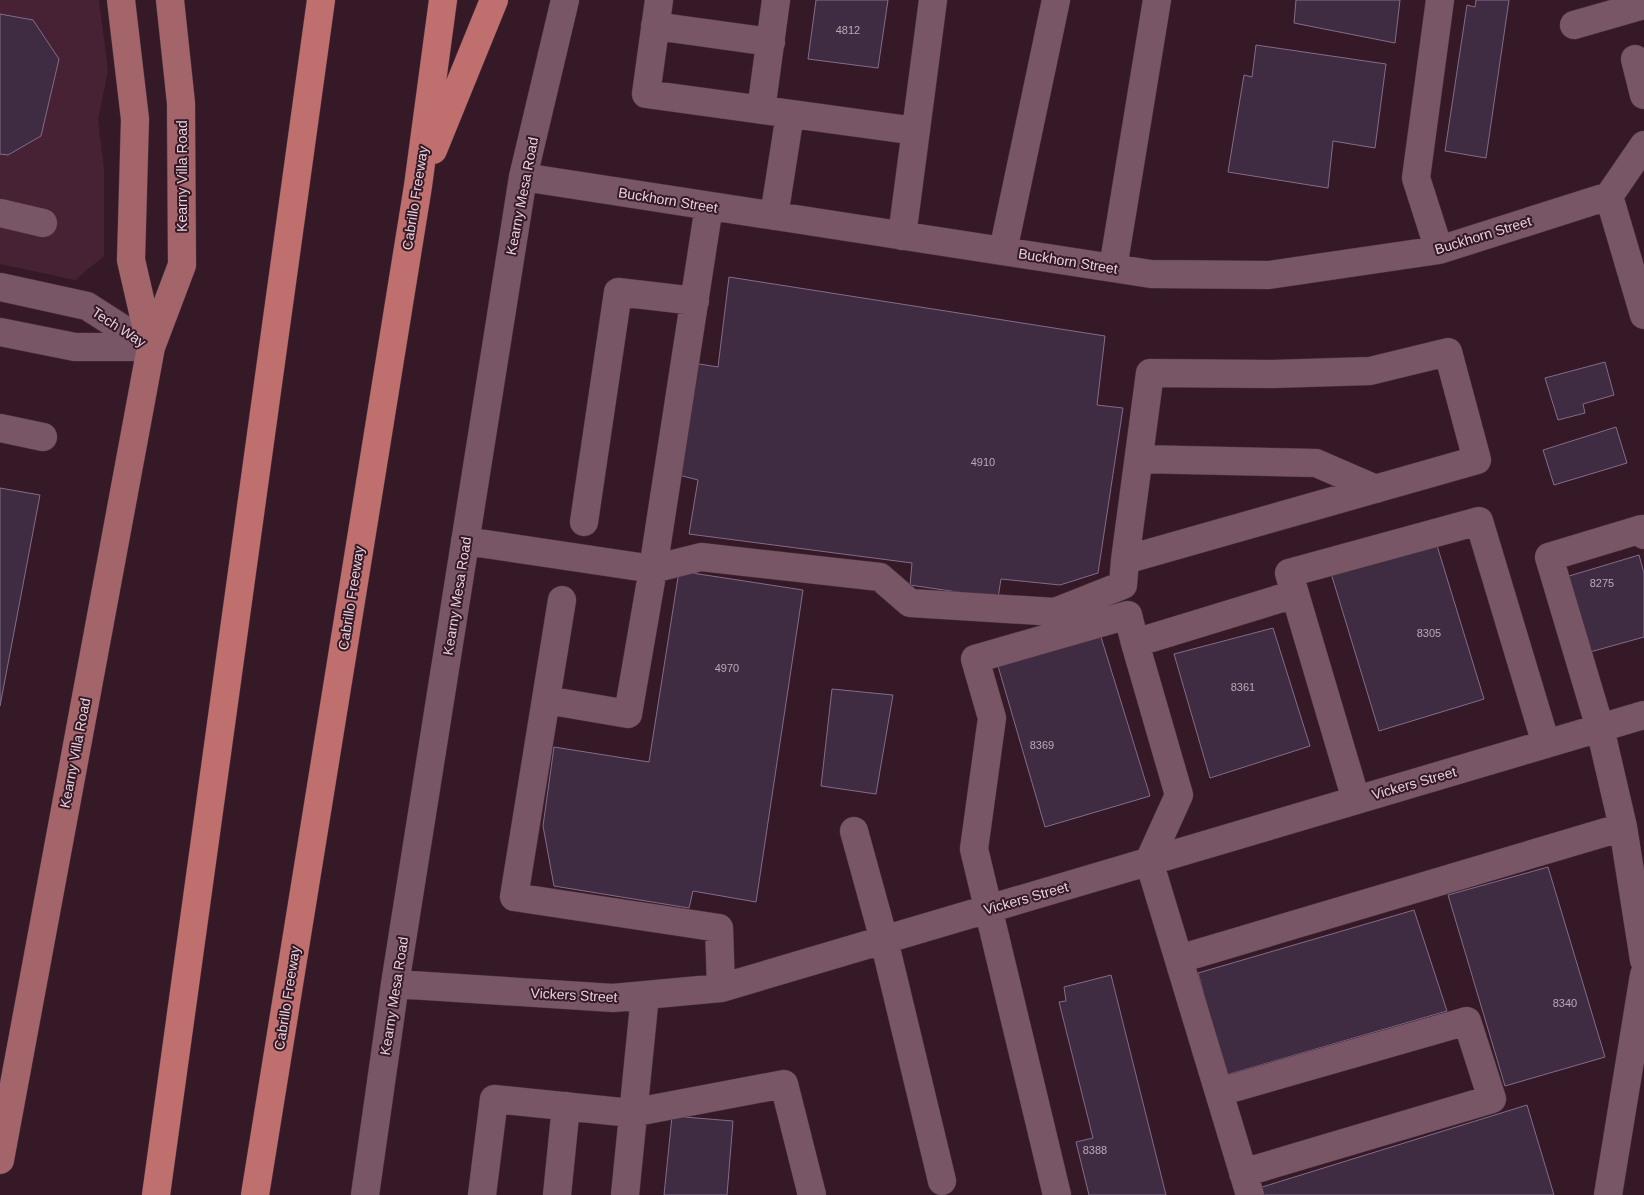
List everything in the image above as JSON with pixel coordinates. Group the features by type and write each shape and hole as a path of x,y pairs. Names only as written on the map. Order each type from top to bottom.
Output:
{"highway":[{"path":"156,1195 322,0"},
{"name":"Cabrillo Freeway","path":"255,1195 418,186 443,0"},
{"path":"418,186 494,0"}],"main road":[{"name":"Kearny Villa Road","path":"121,0 135,119 131,260 151,347"},
{"name":"Kearny Villa Road","path":"0,1160 151,347 182,265 181,103 170,0"}],"street":[{"name":"Kearny Mesa Road","path":"365,1195 395,984 523,177 565,0"},
{"path":"761,110 776,0"},
{"path":"902,236 934,0"},
{"path":"1003,251 1056,0"},
{"path":"1114,268 1157,0"},
{"path":"1439,250 1416,178 1440,0"},
{"path":"1574,25 1644,4"},
{"path":"770,42 657,13 646,94 916,131"},
{"path":"1635,59 1644,95"},
{"path":"774,216 790,114"},
{"path":"1644,145 1609,196 1644,315"},
{"name":"Buckhorn Street","path":"523,177 1151,274 1269,275 1439,250 1609,196"},
{"path":"546,700 628,714 653,569 709,206"},
{"path":"0,214 43,223"},
{"name":"Tech Way","path":"0,287 87,306 151,347"},
{"path":"584,522 618,292 695,301"},
{"name":"Tech Way","path":"0,332 75,347 151,347"},
{"path":"465,541 653,569 701,557 880,578 910,603 1055,612 1123,585 1125,560 1150,374 1272,374 1370,371 1448,352 1477,460 1125,560"},
{"path":"0,428 43,437"},
{"path":"1139,459 1316,463 1376,489"},
{"path":"1356,800 1289,573 1479,521 1546,744"},
{"path":"1644,535 1642,529 1549,557 1600,728 1624,827 1644,960"},
{"path":"1135,643 1295,594"},
{"path":"562,600 514,897 719,928 721,988"},
{"path":"1057,1195 986,909 974,849 992,718 975,659 1128,615 1179,795 1149,861 1179,959 1218,1092 1246,1184 1492,1099 1467,1021 1218,1092"},
{"name":"Vickers Street","path":"395,984 613,998 721,988 1644,715"},
{"path":"1179,959 1624,827"},
{"path":"854,831 884,940 942,1181"},
{"path":"1608,1195 1644,975"},
{"path":"625,1195 645,995"},
{"path":"482,1195 494,1098 632,1113 784,1084 812,1195"},
{"path":"557,1195 566,1106"}],"shaded area":[{"path":"0,0 99,0 108,71 98,120 104,168 104,256 75,280 0,264"}],"building":[{"path":"816,0 888,0 878,68 808,59"},
{"path":"1296,0 1400,0 1395,43 1294,23"},
{"path":"1476,0 1509,0 1486,158 1445,151 1467,5 1475,7"},
{"path":"0,14 33,20 59,59 41,136 8,155 0,154"},
{"path":"1256,45 1386,64 1375,148 1333,141 1328,188 1228,172 1244,75 1252,77"},
{"path":"729,277 1105,336 1097,405 1123,408 1098,573 1060,585 1001,579 998,598 910,585 912,563 689,534 698,480 675,474 693,363 718,367"},
{"path":"1605,362 1614,395 1583,404 1585,413 1558,420 1545,378"},
{"path":"1616,427 1627,463 1554,485 1543,450"},
{"path":"0,488 40,495 0,706"},
{"path":"1435,539 1484,699 1379,731 1330,570"},
{"path":"1639,555 1644,573 1644,637 1590,652 1569,576"},
{"path":"679,571 803,590 756,902 693,891 689,908 554,886 543,826 554,747 649,762"},
{"path":"1273,628 1310,746 1210,778 1174,654"},
{"path":"1101,637 1150,796 1045,827 998,666"},
{"path":"832,689 893,695 876,794 821,786"},
{"path":"1548,867 1605,1057 1505,1086 1448,895"},
{"path":"1414,910 1447,1011 1226,1075 1198,973"},
{"path":"1111,975 1166,1195 1089,1195 1076,1142 1093,1138 1059,1002 1066,1001 1064,987"},
{"path":"1527,1105 1554,1195 1261,1195 1259,1188"},
{"path":"672,1116 733,1121 727,1195 664,1195"}]}
